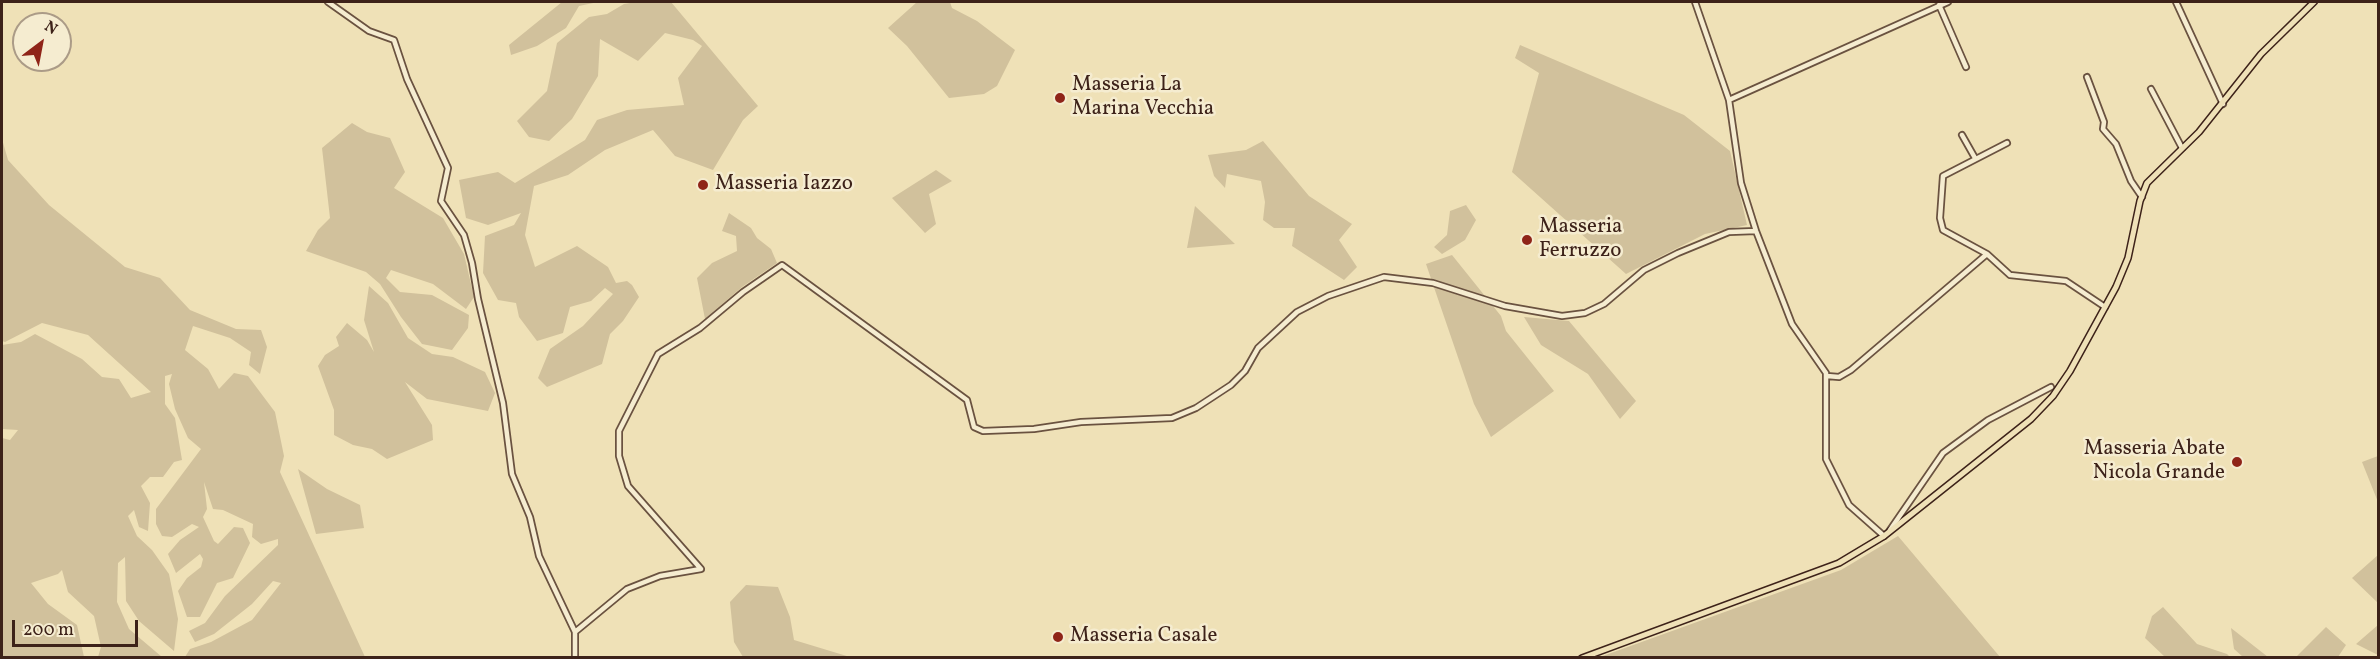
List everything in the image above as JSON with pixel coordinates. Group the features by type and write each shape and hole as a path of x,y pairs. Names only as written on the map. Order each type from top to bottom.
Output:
{"main road":[{"path":"1585,657 1839,563 1886,534 2031,419 2053,396 2076,363 2105,307 2128,258 2142,197 2154,175 2223,104 2261,54 2314,2"}],"street":[{"path":"328,2 369,31 394,40 407,79 448,168 441,201 464,235 502,403 512,474 530,517 539,556 574,632 575,657"},
{"path":"1695,2 1729,100 1741,183 1756,231 1792,324 1827,376 1826,459 1849,505 1886,534 1943,453 1988,420 2051,387"},
{"path":"1729,100 1948,2"},
{"path":"2176,2 2223,104"},
{"path":"1939,5 1966,67"},
{"path":"2087,76 2104,122 2103,129 2116,144 2131,181 2142,197"},
{"path":"2151,89 2182,148"},
{"path":"1962,135 1975,158"},
{"path":"2007,143 1943,176 1940,224 1952,237 1987,254 2010,275 2066,282 2105,307"},
{"path":"574,632 627,589 660,576 701,569 628,486 619,456 619,431 658,354 700,328 743,292 782,265 967,400 974,427 982,431 1034,429 1081,422 1172,418 1196,408 1231,385 1245,371 1258,348 1297,312 1328,296 1384,277 1433,283 1505,306 1562,316 1585,313 1604,304 1644,270 1678,253 1729,232 1756,231"},
{"path":"1827,376 1839,377 1851,370 1987,254"},
{"path":"2046,391 2053,396"}],"shaded area":[{"path":"562,2 598,2 579,6 566,28 537,46 511,55 509,45"},
{"path":"671,2 758,106 743,120 713,170 675,156 653,130 605,150 568,175 534,186 525,235 535,267 577,246 608,267 616,283 627,281 632,285 639,297 623,321 610,334 602,364 547,387 538,378 550,349 583,326 613,294 605,288 591,301 570,307 563,333 537,341 519,317 516,303 498,300 483,273 485,236 514,225 521,213 488,225 466,218 459,180 498,172 515,183 585,140 597,120 627,110 684,105 678,78 702,46 693,40 665,33 638,61 600,39 598,76 572,119 549,141 529,137 517,121 547,91 557,43 589,17 607,14 624,4"},
{"path":"917,2 950,2 952,8 977,21 1015,50 997,86 984,94 949,98 907,46 888,28"},
{"path":"1520,45 1684,115 1730,151 1747,225 1705,234 1626,274 1512,172 1539,73 1515,58"},
{"path":"352,123 367,132 390,138 405,172 394,188 443,218 464,254 474,297 466,309 433,284 391,270 386,278 400,292 432,295 469,315 468,328 452,350 422,344 380,284 366,272 306,251 318,230 330,218 322,148"},
{"path":"2,139 8,160 49,205 125,267 160,278 190,310 236,329 261,330 267,347 260,374 249,365 251,352 230,338 193,326 185,350 208,369 219,389 234,373 248,376 275,412 284,456 280,472 365,657 185,657 190,649 211,642 252,620 281,583 273,581 252,604 214,634 195,642 189,631 205,623 225,596 278,545 278,539 261,544 252,537 253,524 223,510 213,509 204,482 207,509 203,517 214,541 218,544 234,527 243,528 250,543 233,578 217,583 200,617 187,617 178,591 187,578 201,567 203,559 200,554 176,573 168,554 180,540 199,527 192,524 172,537 162,536 156,524 156,509 201,449 188,438 175,409 169,384 172,374 165,376 165,404 175,418 182,460 174,462 163,477 150,477 141,486 150,503 148,531 139,527 134,510 128,516 137,536 152,550 169,574 178,619 174,651 139,621 126,601 125,557 118,563 117,602 129,629 162,657 98,657 101,647 94,616 68,592 62,570 58,574 31,583 48,604 77,625 84,657 2,657 2,438 10,440 18,430 2,429 2,345 21,342 35,334 82,359 102,377 119,379 131,398 151,392 88,335 42,323 5,342 2,341"},
{"path":"1263,141 1309,196 1352,224 1339,240 1357,267 1344,280 1292,246 1295,228 1274,228 1263,220 1265,202 1261,181 1227,174 1225,188 1214,176 1208,155 1246,150"},
{"path":"936,170 952,181 929,194 936,224 925,233 892,198"},
{"path":"1466,205 1476,220 1465,240 1442,254 1434,247 1447,235 1450,211"},
{"path":"1195,206 1235,244 1187,248"},
{"path":"729,213 751,228 757,238 771,249 777,263 742,287 705,319 697,278 712,263 737,251 736,236 722,231"},
{"path":"1452,255 1501,316 1506,331 1554,391 1491,437 1474,404 1426,264"},
{"path":"369,286 388,303 408,338 432,354 453,357 485,372 495,393 488,411 427,399 405,382 432,425 433,440 387,459 372,449 353,445 334,435 334,410 318,366 325,355 339,346 336,337 347,323 367,340 374,352 364,320"},
{"path":"1524,317 1569,321 1636,401 1620,419 1588,374 1541,345"},
{"path":"2378,456 2378,502 2362,462"},
{"path":"298,469 327,489 360,505 364,528 316,534"},
{"path":"1898,536 2000,657 1600,657 1841,570"},
{"path":"2378,555 2378,603 2352,578"},
{"path":"746,585 778,587 790,617 794,640 850,657 743,657 734,642 730,602"},
{"path":"2163,607 2197,644 2230,657 2165,657 2145,638 2152,616"},
{"path":"2378,625 2378,655 2356,644"},
{"path":"2326,627 2346,645 2338,657 2296,657"},
{"path":"2231,628 2268,657 2243,657 2234,649"}],"place":[{"name":"Masseria La Marina Vecchia","path":"1060,98"},
{"name":"Masseria Iazzo","path":"703,185"},
{"name":"Masseria Ferruzzo","path":"1527,240"},
{"name":"Masseria Abate Nicola Grande","path":"2237,462"},
{"name":"Masseria Casale","path":"1058,637"}]}
